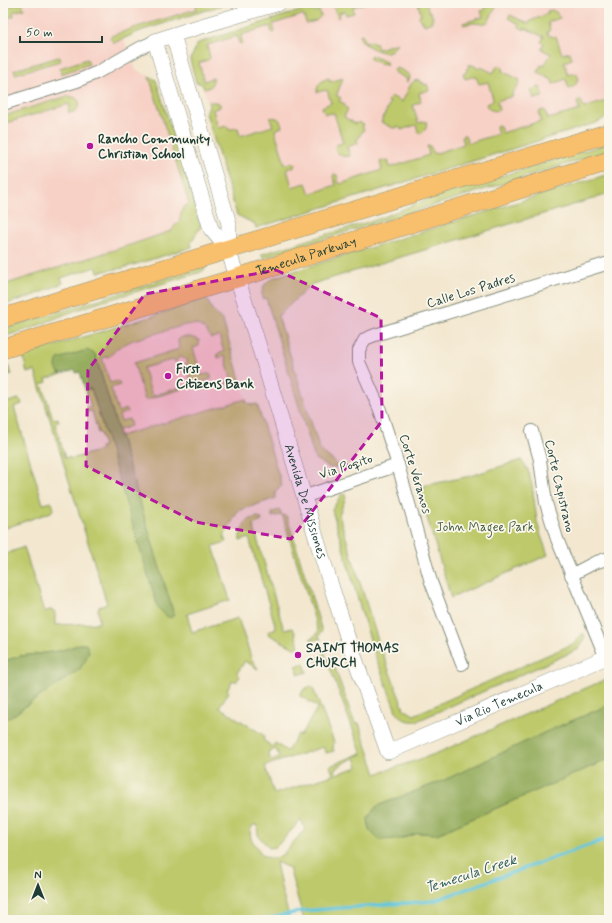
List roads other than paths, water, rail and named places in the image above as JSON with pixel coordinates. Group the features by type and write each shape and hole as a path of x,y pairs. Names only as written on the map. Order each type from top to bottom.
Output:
{"main road":[{"path":"3,318 609,133"},
{"name":"Temecula Parkway","path":"3,349 237,278 609,161"}],"street":[{"path":"3,104 77,81 98,72 155,41 279,3"},
{"name":"Avenida De Missiones","path":"173,35 229,224 228,249 303,497 348,639 388,752"},
{"name":"Avenida De Missiones","path":"155,41 212,229 228,249"},
{"name":"Calle Los Padres","path":"359,362 359,350 365,339 375,335 609,263"},
{"name":"Corte Veranos","path":"359,362 380,410 398,465 431,582 462,664"},
{"name":"Corte Capistrano","path":"532,431 540,460 546,503 557,539 607,657"},
{"name":"Via Poqito","path":"303,497 398,465"},
{"path":"571,575 609,558"},
{"name":"Via Rio Temecula","path":"388,752 607,657"}],"waterway":[{"name":"Temecula Creek","path":"263,920 302,911 433,901 609,838"}],"place":[{"name":"Rancho Community Christian School","path":"90,146"},
{"name":"First Citizens Bank","path":"168,376"},
{"name":"SAINT THOMAS CHURCH","path":"298,655"}],"park label":[{"name":"John Magee Park","path":"485,527"}]}
